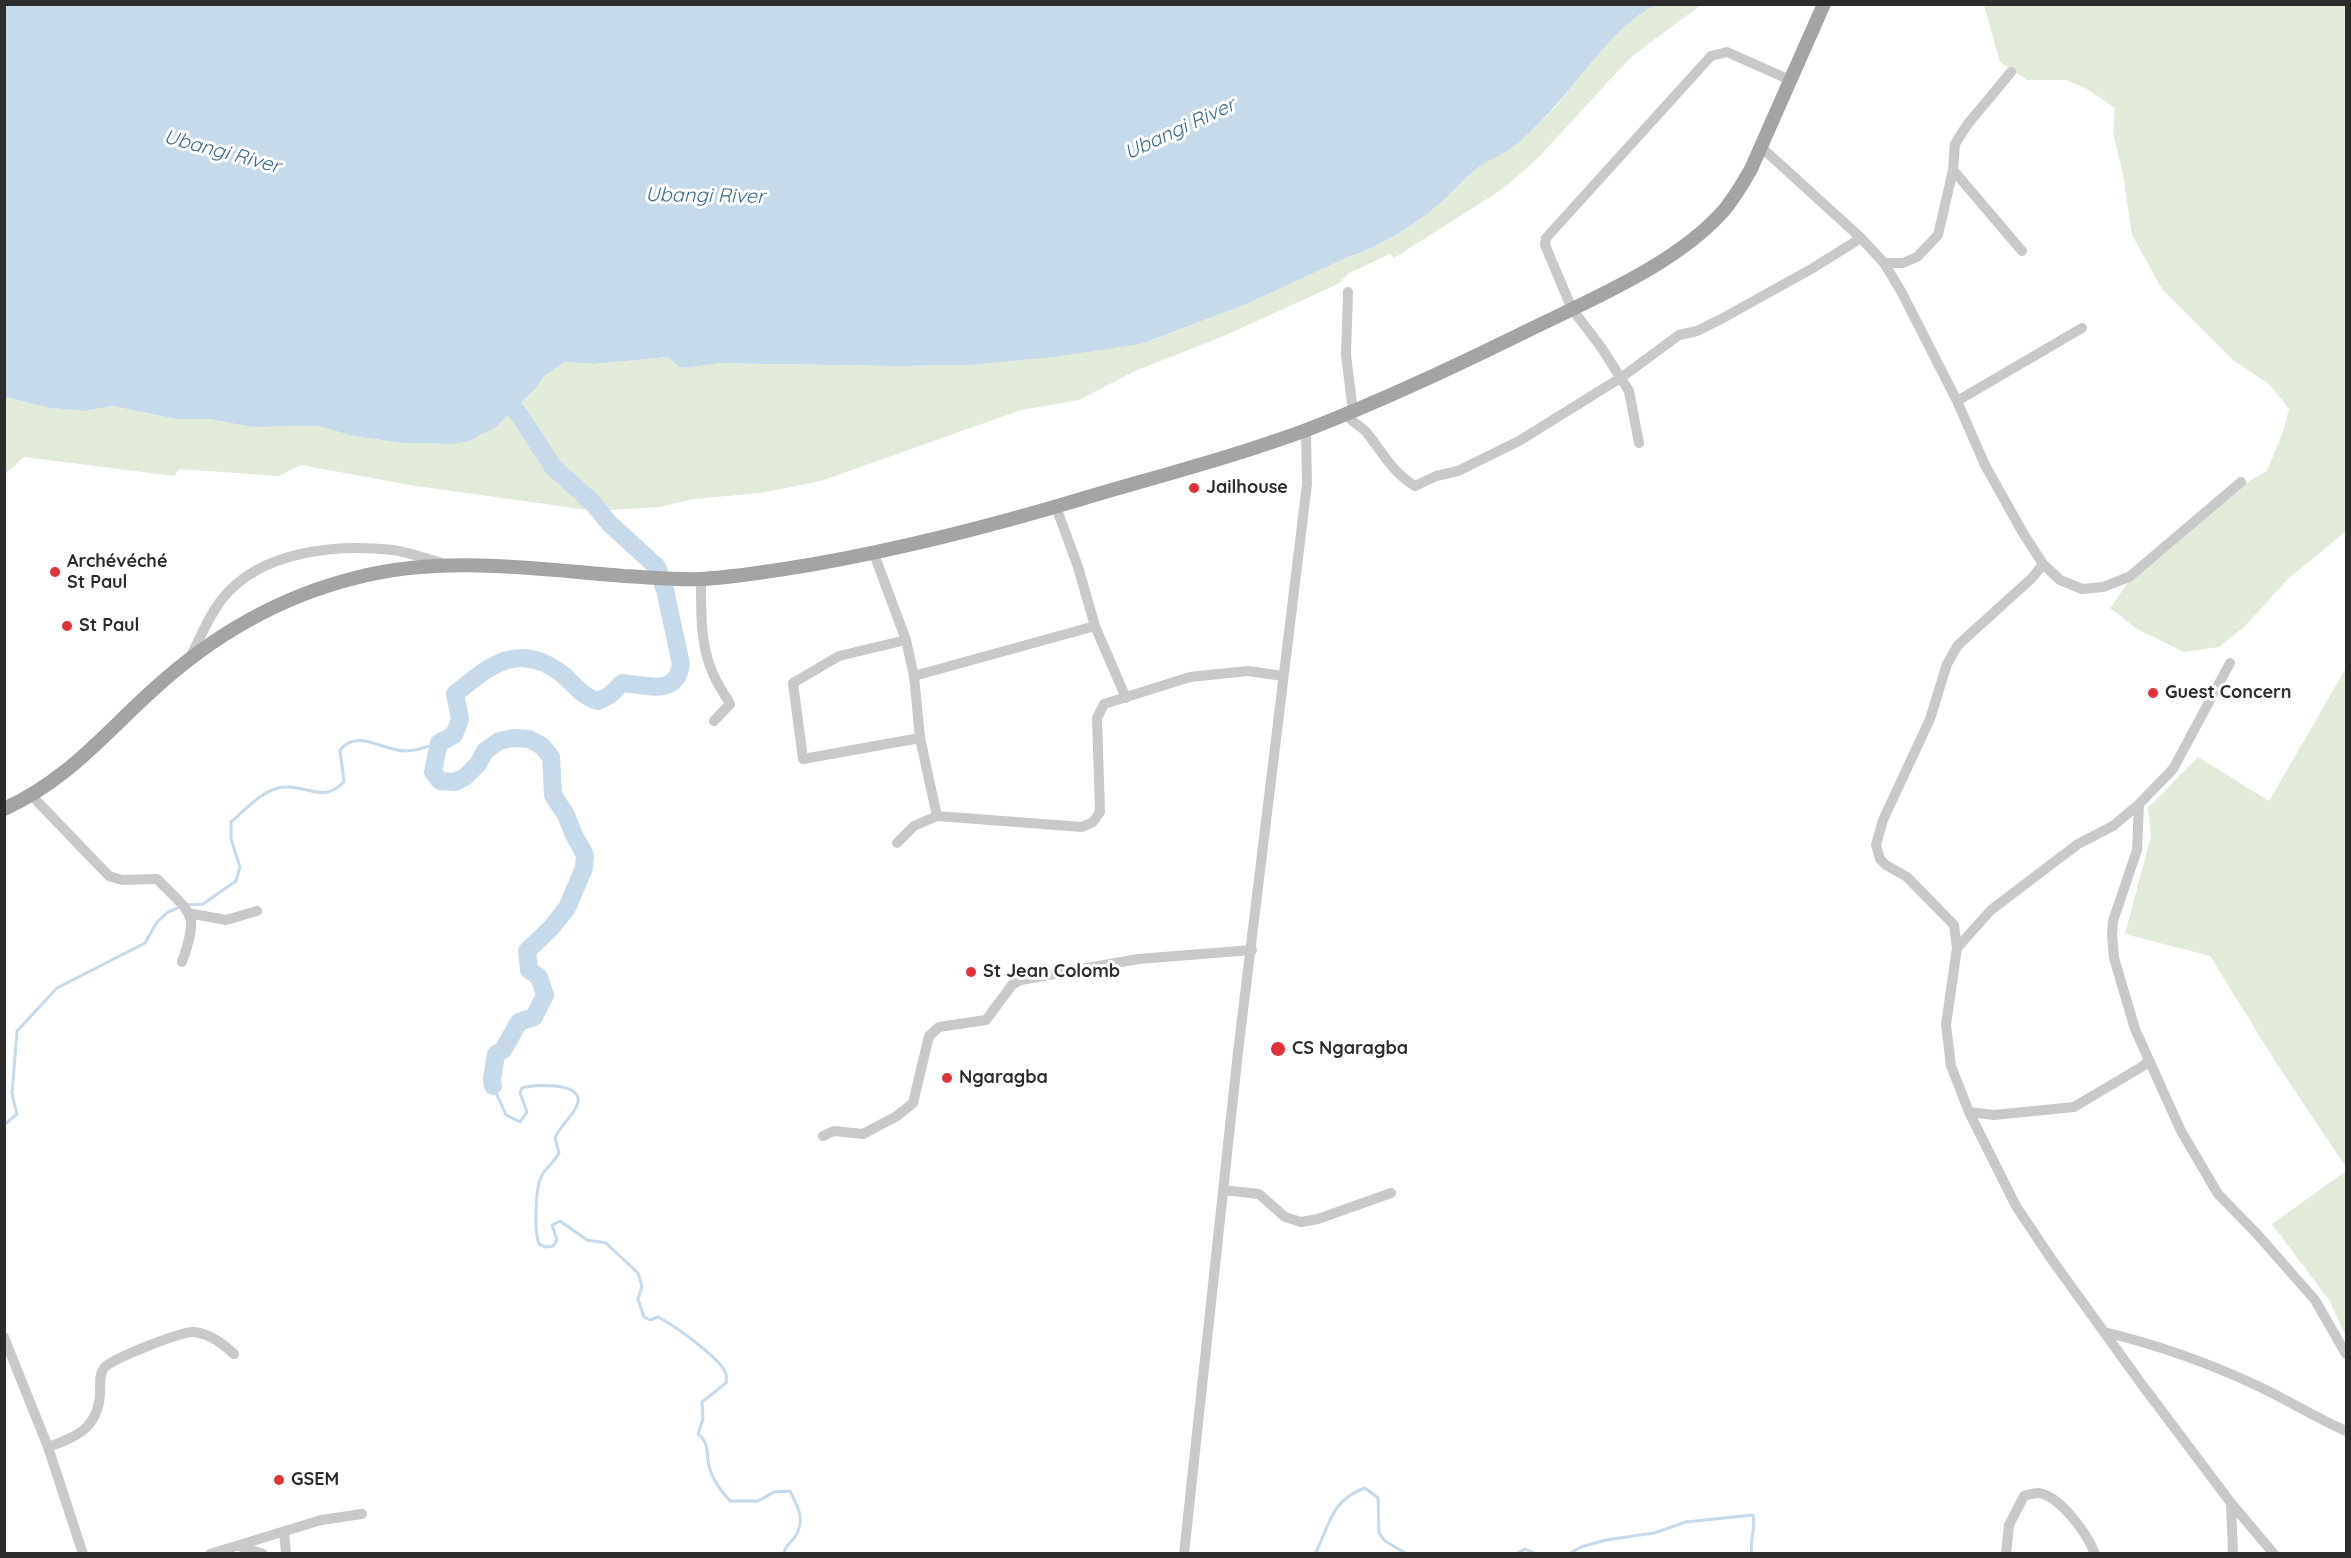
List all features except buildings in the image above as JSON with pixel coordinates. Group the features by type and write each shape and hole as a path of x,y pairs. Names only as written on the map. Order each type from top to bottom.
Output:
{"main road":[{"path":"4,809 32,796 58,779 152,691 189,659 222,636 303,594 354,578 403,568 448,565 698,579 778,570 873,554 1056,507 1264,445 1419,384 1572,309 1680,250 1705,229 1724,211 1738,191 1761,147 1824,4"}],"street":[{"path":"1639,443 1634,407 1629,391 1601,347 1572,309 1545,245 1548,233 1711,56 1727,52 1790,80"},
{"path":"1884,263 1903,263 1917,257 1938,235 1953,170 1955,144 1967,125 2011,72"},
{"path":"1761,147 1861,238 1884,263 1902,293 1957,401 1985,465 2022,532 2043,564 2060,580 2082,589 2103,586 2129,577 2241,482"},
{"path":"1953,170 2022,251"},
{"path":"1348,292 1346,355 1352,423 1365,431 1390,467 1414,486 1458,471 1519,441 1622,378 1679,334 1697,331 1723,318 1861,238"},
{"path":"1957,401 2082,328"},
{"path":"1184,1554 1222,1190 1307,484 1306,430"},
{"path":"1056,507 1078,567 1095,626 1126,698"},
{"path":"189,659 224,597 250,575 276,561 325,551 395,550 448,565"},
{"path":"873,554 906,640 914,676 920,738 937,816"},
{"path":"2043,564 2032,578 1958,645 1947,664 1930,719 1883,820 1876,845 1880,858 1907,877 1954,925 1957,948 1946,1025 1951,1066 1969,1112 2016,1206 2104,1332 2231,1503 2274,1554"},
{"path":"698,579 708,659 712,672 730,704 714,721"},
{"path":"914,676 1095,626"},
{"path":"906,640 839,656 793,683 803,759 920,738"},
{"path":"1957,948 1991,910 2078,844 2113,826 2139,804 2173,769 2230,663"},
{"path":"897,843 914,826 937,816 1082,827 1093,822 1101,812 1097,718 1104,704 1190,677 1248,671 1283,676"},
{"path":"32,796 109,876 122,880 157,879 181,900 192,923 192,935 182,962"},
{"path":"2139,804 2137,850 2113,921 2114,958 2120,983 2149,1060 2181,1131 2218,1194 2315,1300 2346,1354"},
{"path":"188,913 226,920 257,911"},
{"path":"823,1136 834,1131 863,1134 897,1116 913,1103 929,1036 939,1027 986,1020 1012,986 1021,980 1138,959 1251,950"},
{"path":"1969,1112 1994,1115 2074,1107 2143,1066 2149,1060"},
{"path":"1222,1190 1259,1194 1286,1217 1301,1222 1318,1219 1391,1193"},
{"path":"48,1447 76,1437 84,1430 100,1397 100,1376 105,1366 135,1351 192,1331 221,1342 234,1354"},
{"path":"2104,1332 2152,1343 2198,1359 2262,1388 2346,1431"},
{"path":"4,1337 48,1447 83,1554"},
{"path":"2006,1554 2009,1525 2024,1496 2039,1493 2054,1499 2089,1538 2095,1554"},
{"path":"2231,1503 2233,1554"},
{"path":"210,1554 321,1520 362,1514"},
{"path":"284,1532 286,1554"},
{"path":"239,1545 263,1554"}],"green space":[{"path":"1655,5 1701,5 1631,57 1538,158 1504,188 1394,258 1390,254 1349,273 1338,284 1226,335 1135,371 1079,400 1021,410 821,481 760,493 693,499 660,507 595,511 416,486 301,465 279,476 179,469 174,476 24,457 5,474 4,397 50,408 84,411 113,406 176,419 209,419 251,427 318,426 353,436 403,443 453,444 497,426 536,388 545,375 565,362 594,364 668,357 679,367 685,368 721,363 969,365 1141,344 1249,303 1348,257 1375,247 1402,232 1438,204 1479,167 1506,152 1524,137 1554,108 1612,39 1625,26"},
{"path":"1984,5 2346,5 2346,534 2345,532 2289,578 2245,626 2219,647 2184,652 2137,629 2110,608 2130,580 2214,502 2267,471 2283,432 2289,409 2269,384 2233,360 2162,289 2132,235 2123,174 2113,132 2115,108 2087,89 2066,80 2027,80 2000,62"},
{"path":"2346,668 2346,1167 2275,1061 2210,956 2125,934 2151,836 2148,808 2198,757 2269,801"},
{"path":"2346,1171 2346,1337 2329,1300 2272,1224"}],"water":[{"name":"Ubangi River","path":"4,5 1655,5 1625,26 1612,39 1549,113 1524,138 1506,152 1479,167 1442,202 1417,221 1375,247 1348,257 1249,303 1141,344 1053,357 969,365 721,363 685,368 679,367 668,357 594,364 565,362 545,375 536,388 497,426 469,441 453,444 403,443 353,436 318,426 251,427 209,419 176,419 113,406 84,411 50,408 5,397"}],"waterway":[{"path":"493,1086 496,1054 503,1050 519,1022 534,1017 545,995 539,977 529,970 527,951 550,929 567,908 584,868 585,855 566,815 553,795 551,757 542,746 529,739 513,738 499,741 485,751 478,764 465,777 455,782 440,781 433,772 439,743 454,735 460,719 455,694 492,666 518,658 532,659 546,664 562,674 583,693 598,701 610,695 622,683 650,687 667,685 678,674 681,664 665,590 657,567 609,523 592,502 553,467 520,416 498,389"},
{"path":"186,905 203,904 236,881 240,867 231,839 231,822 263,795 286,787 322,793 336,788 344,782 340,750 355,741 371,742 406,751 439,743"},
{"path":"4,1125 17,1114 12,1094 17,1031 57,988 145,943 157,922 168,912 180,907"},
{"path":"493,1086 506,1115 520,1122 527,1112 520,1093 522,1088 556,1086 577,1095 576,1107 555,1138 559,1153 540,1181 536,1209 539,1244 546,1247 553,1246 557,1240 552,1225 560,1221 587,1240 606,1243 638,1273 642,1286 638,1299 644,1317 650,1320 658,1317 674,1327 696,1342 723,1368 726,1383 702,1402 703,1419 698,1434 705,1443 713,1477 730,1501 758,1501 774,1492 790,1491 800,1514 800,1525 784,1554"},
{"path":"1315,1554 1338,1506 1345,1499 1365,1488 1378,1498 1379,1533 1385,1541 1407,1554"},
{"path":"1569,1554 1581,1547 1606,1540 1654,1533 1686,1522 1753,1515 1752,1554"},
{"path":"1515,1554 1525,1549 1536,1554"}],"place":[{"name":"Jailhouse","path":"1194,488"},
{"name":"Archévéché St Paul","path":"55,572"},
{"name":"St Paul","path":"67,626"},
{"name":"Guest Concern","path":"2153,693"},
{"name":"St Jean Colomb","path":"971,972"},
{"name":"CS Ngaragba","path":"1278,1049"},
{"name":"Ngaragba","path":"947,1078"},
{"name":"GSEM","path":"279,1480"}]}
